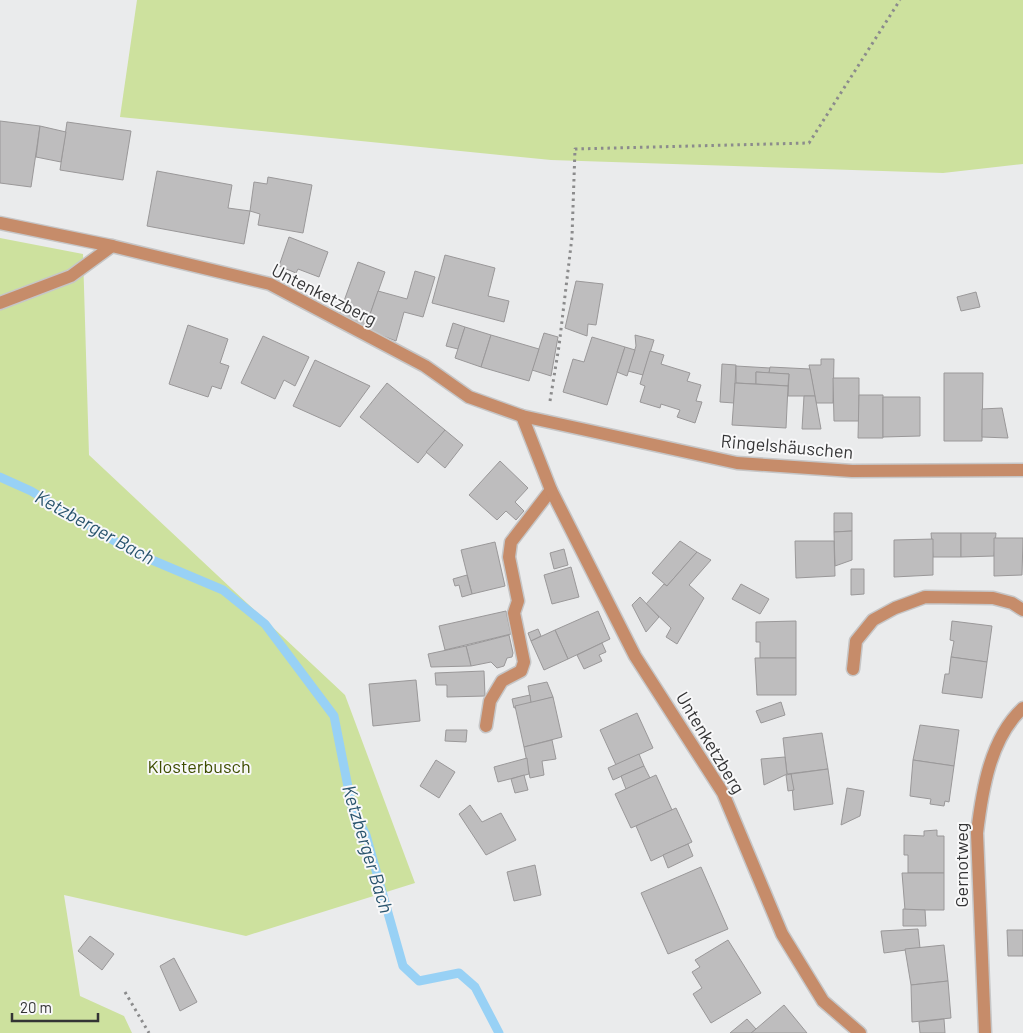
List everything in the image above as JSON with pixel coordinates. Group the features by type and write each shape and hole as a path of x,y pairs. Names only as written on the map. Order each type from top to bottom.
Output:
{"street":[{"name":"Untenketzberg","path":"0,223 112,246 270,284 425,366 469,397 522,416 551,490 635,656 723,793 782,934 823,1001 860,1033"},
{"path":"0,303 71,276 112,246"},
{"name":"Ringelshäuschen","path":"522,416 738,463 852,471 1023,470"},
{"path":"486,726 490,701 494,694 502,681 520,671 524,662 514,613 518,601 509,556 511,542 551,490"},
{"path":"853,669 856,641 873,620 895,608 926,597 993,598 1012,603 1023,610"},
{"name":"Gernotweg","path":"985,1033 977,833 980,803 990,765 1000,739 1023,708"}],"path":[{"path":"547,422 559,346 572,236 575,149 809,143 900,0"},
{"path":"125,992 149,1033"}],"green space":[{"path":"137,0 1023,0 1023,164 943,173 551,160 120,117"},
{"name":"Klosterbusch","path":"0,238 83,254 89,455 345,695 415,883 246,936 64,895 80,996 124,1016 132,1033 0,1033"}],"building":[{"path":"0,121 40,126 31,187 0,183"},
{"path":"67,122 131,131 123,180 60,170"},
{"path":"40,126 66,132 61,162 36,157"},
{"path":"157,171 232,185 228,208 250,211 244,244 147,226"},
{"path":"268,177 312,185 303,233 258,225 260,214 250,211 254,182 267,184"},
{"path":"289,237 328,252 319,277 298,269 296,273 279,266"},
{"path":"445,255 495,268 488,296 509,301 504,322 432,303"},
{"path":"358,262 385,272 365,329 339,315"},
{"path":"415,271 435,277 423,317 404,312 396,341 365,329 378,291 407,299"},
{"path":"576,281 603,284 596,325 588,324 587,336 565,328"},
{"path":"976,292 980,307 961,311 957,297"},
{"path":"453,323 465,327 458,349 446,346"},
{"path":"188,325 228,339 220,363 229,366 221,389 212,386 208,397 169,384"},
{"path":"465,327 491,335 481,367 455,358"},
{"path":"544,333 558,337 551,376 532,370"},
{"path":"491,335 539,349 529,381 481,367"},
{"path":"635,335 654,340 643,375 628,371 636,346"},
{"path":"263,336 309,357 295,386 284,380 275,399 241,383"},
{"path":"592,337 625,347 607,405 563,392 573,359 584,362"},
{"path":"625,347 635,350 627,376 617,372"},
{"path":"650,351 664,355 661,364 690,373 687,381 701,385 696,401 702,402 695,423 677,417 680,410 661,404 660,408 640,402 645,386 640,384"},
{"path":"821,359 834,359 833,403 816,403 809,365 821,365"},
{"path":"315,360 370,386 340,427 293,406"},
{"path":"722,364 736,365 734,403 720,402"},
{"path":"736,366 770,368 769,373 756,372 756,384 736,383"},
{"path":"770,367 810,369 815,396 788,396 789,374 769,373"},
{"path":"756,372 789,374 788,386 756,384"},
{"path":"944,373 983,373 982,441 944,441"},
{"path":"833,378 859,378 859,421 834,421"},
{"path":"387,383 445,430 418,463 360,417"},
{"path":"735,383 788,386 786,428 732,425"},
{"path":"859,395 883,395 883,438 858,438"},
{"path":"804,396 815,396 821,429 802,429"},
{"path":"883,397 920,397 920,436 883,437"},
{"path":"1002,408 1008,438 982,437 982,409"},
{"path":"445,430 463,445 445,468 426,452"},
{"path":"500,461 528,488 515,502 524,511 516,520 506,511 497,520 469,495"},
{"path":"834,513 852,513 852,531 834,532"},
{"path":"852,531 852,560 835,566 834,532"},
{"path":"931,533 961,533 961,557 933,557"},
{"path":"961,533 996,533 994,556 961,557"},
{"path":"994,538 1023,538 1022,575 994,576"},
{"path":"933,539 933,575 894,577 894,540"},
{"path":"680,541 697,552 667,586 652,573"},
{"path":"795,541 834,541 835,576 796,578"},
{"path":"495,542 505,586 472,594 461,550"},
{"path":"564,549 568,565 554,569 550,553"},
{"path":"697,552 711,560 689,585 704,598 677,644 666,637 671,628 646,604 664,584 667,586"},
{"path":"571,567 579,597 552,604 544,575"},
{"path":"851,569 864,569 864,594 851,595"},
{"path":"467,575 472,594 462,597 459,585 455,586 453,579"},
{"path":"741,584 769,599 760,614 732,599"},
{"path":"640,597 659,617 646,632 632,605"},
{"path":"506,611 511,634 445,650 439,626"},
{"path":"598,611 610,639 568,659 555,630"},
{"path":"796,621 796,658 760,658 760,642 756,642 756,622"},
{"path":"952,621 992,626 987,662 951,657 954,641 950,640"},
{"path":"538,629 541,636 531,641 528,633"},
{"path":"555,630 568,659 544,670 531,641"},
{"path":"509,635 513,653 512,657 507,658 504,666 497,668 491,662 471,666 466,646"},
{"path":"602,643 606,652 599,655 602,661 584,669 577,655"},
{"path":"466,646 471,666 431,667 428,654"},
{"path":"951,657 987,662 982,698 942,693 945,674 949,674"},
{"path":"755,658 796,658 796,695 757,695"},
{"path":"484,671 485,696 447,697 447,685 436,685 435,673"},
{"path":"416,680 420,721 373,726 369,684"},
{"path":"547,682 553,697 531,703 528,686"},
{"path":"530,695 531,703 514,708 512,699"},
{"path":"553,697 562,737 524,747 515,706"},
{"path":"781,702 785,715 761,723 756,711"},
{"path":"637,713 653,748 616,765 600,730"},
{"path":"920,725 959,730 954,766 913,760"},
{"path":"446,730 467,730 466,742 445,741"},
{"path":"822,733 828,769 787,774 783,738"},
{"path":"552,740 556,759 542,761 544,775 530,778 524,747"},
{"path":"639,754 644,766 613,780 608,768"},
{"path":"785,757 787,774 764,785 761,759"},
{"path":"527,758 529,774 498,782 494,767"},
{"path":"436,760 455,772 439,798 420,786"},
{"path":"913,760 954,766 949,802 945,801 944,806 930,804 931,799 910,796"},
{"path":"644,766 650,778 626,789 621,776"},
{"path":"828,769 833,804 794,810 791,774"},
{"path":"791,774 794,790 788,791 786,775"},
{"path":"524,775 528,790 515,793 511,779"},
{"path":"656,775 672,810 631,828 615,794"},
{"path":"847,788 864,791 860,816 841,825"},
{"path":"470,805 482,822 501,813 516,840 486,855 459,814"},
{"path":"676,808 692,842 651,861 636,826"},
{"path":"937,830 937,836 944,836 944,873 908,873 908,855 904,855 904,835 924,836 924,831"},
{"path":"688,844 693,856 668,868 663,855"},
{"path":"535,865 541,895 514,901 507,872"},
{"path":"701,867 728,929 668,954 641,893"},
{"path":"902,873 944,873 944,910 905,910"},
{"path":"903,909 925,910 926,926 903,926"},
{"path":"918,929 920,948 884,953 881,931"},
{"path":"1007,930 1023,930 1023,956 1008,956"},
{"path":"90,936 114,954 102,970 78,951"},
{"path":"728,940 761,993 711,1023 693,994 702,988 692,972 700,967 695,960"},
{"path":"944,945 948,981 911,985 905,949"},
{"path":"174,958 197,1002 180,1011 160,966"},
{"path":"948,981 951,1018 912,1022 911,985"},
{"path":"784,1005 807,1033 751,1033 756,1029"},
{"path":"747,1019 756,1029 751,1033 730,1033"},
{"path":"944,1019 945,1033 920,1033 919,1022"}],"waterway":[{"name":"Ketzberger Bach","path":"0,477 31,491 133,552 223,590 265,624 334,716 352,807 366,835 403,966 419,981 459,973 475,987 499,1033"}]}
